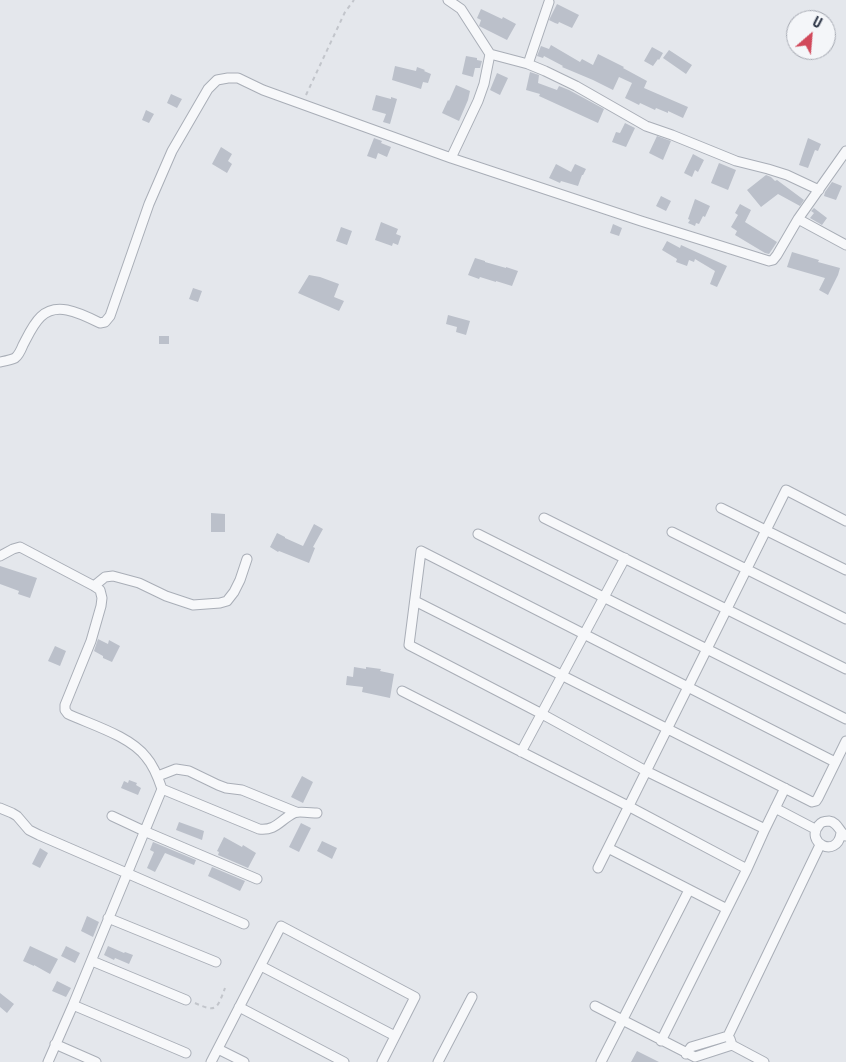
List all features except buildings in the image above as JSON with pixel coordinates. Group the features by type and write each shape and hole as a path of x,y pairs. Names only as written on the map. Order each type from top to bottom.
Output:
{"street":[{"path":"448,0 461,8 490,54 546,70 646,126 736,161 788,175 819,190"},
{"path":"528,64 549,2"},
{"path":"450,158 478,101 484,84 490,54"},
{"path":"0,362 14,358 20,353 33,325 46,313 54,310 69,310 100,323 105,322 110,316 149,204 172,151 208,89 217,80 238,78 263,90 450,158 769,261 773,260 777,255 798,219 846,151"},
{"path":"798,219 846,245"},
{"path":"598,868 786,490 846,521"},
{"path":"721,508 846,570"},
{"path":"544,518 846,668"},
{"path":"672,532 846,619"},
{"path":"478,534 846,719"},
{"path":"0,556 20,547 100,590 101,606 91,641 65,705 65,710 68,714 130,742 146,756 158,776 162,789 92,961 48,1062"},
{"path":"765,829 646,771 542,714 409,645 421,551 835,762"},
{"path":"521,752 625,558"},
{"path":"94,586 106,577 113,576 139,583 166,596 193,605 220,603 227,601 234,592 247,559"},
{"path":"415,601 812,802 816,801 846,741"},
{"path":"402,691 747,869"},
{"path":"158,776 181,769 226,788 242,790 296,812 318,813"},
{"path":"661,1041 786,788"},
{"path":"162,789 259,829 267,830 272,828 296,812"},
{"path":"0,808 17,816 29,830 39,835 244,924"},
{"path":"775,808 815,829"},
{"path":"112,816 257,879"},
{"path":"830,821 837,825 843,834 837,844 829,847 820,845 815,838 815,829 821,822 830,821"},
{"path":"837,844 846,848"},
{"path":"595,1006 695,1058 730,1040 820,845"},
{"path":"608,848 727,909"},
{"path":"601,1062 689,890"},
{"path":"108,918 216,962"},
{"path":"210,1062 281,926 415,997 382,1062"},
{"path":"92,961 186,1000"},
{"path":"261,966 395,1036"},
{"path":"438,1062 472,998"},
{"path":"73,1005 186,1053"},
{"path":"239,1007 344,1062"},
{"path":"730,1040 764,1062"},
{"path":"55,1044 96,1062"},
{"path":"218,1049 244,1062"}],"path":[{"path":"302,104 345,12 354,0"},
{"path":"186,1000 211,1009 218,1005 225,988"}]}
